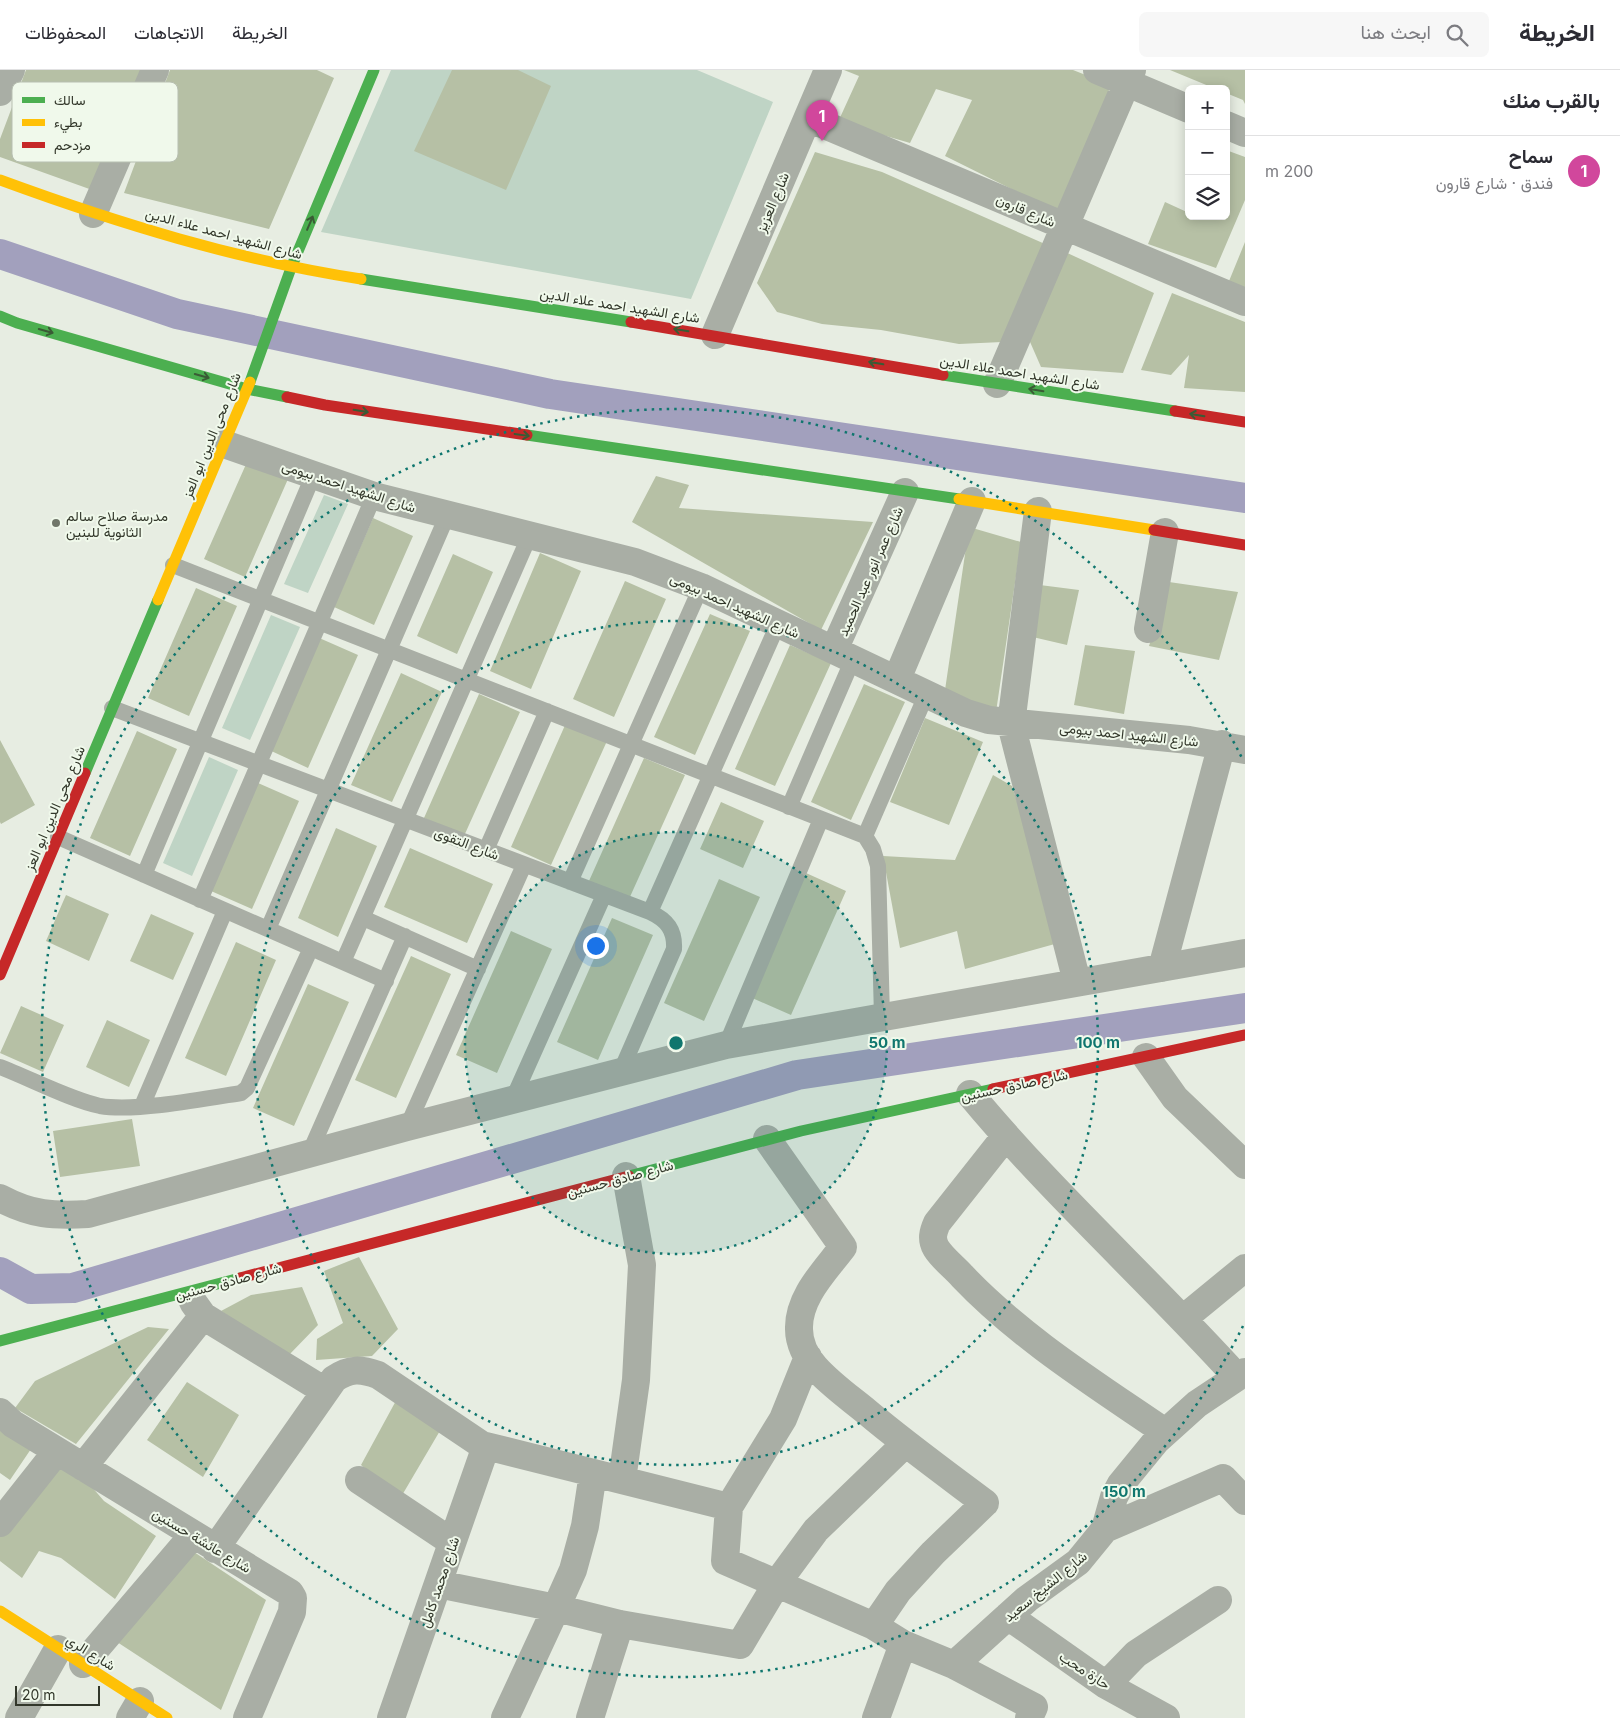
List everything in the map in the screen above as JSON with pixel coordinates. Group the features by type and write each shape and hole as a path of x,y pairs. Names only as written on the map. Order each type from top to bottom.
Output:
{"street":[{"path":"0,92 11,70"},
{"path":"151,82 156,70"},
{"name":"شارع محى الدين ابو العز","path":"0,975 247,389 278,303 374,70"},
{"name":"شارع العزيز","path":"715,335 828,70"},
{"path":"1098,70 1129,76 1185,107"},
{"path":"997,384 1129,76"},
{"name":"شارع قارون","path":"808,118 1245,302"},
{"path":"1230,127 1245,133"},
{"path":"94,214 116,162"},
{"name":"شارع الشهيد احمد علاء الدين","path":"0,180 94,214 292,268 715,335 997,384 1245,422"},
{"path":"0,316 18,323 247,389 354,410 1038,511 1245,545"},
{"name":"شارع الشهيد احمد بيومى","path":"224,444 374,496 529,537 635,562 701,587 966,713 989,720 1011,724 1234,747"},
{"name":"شارع عمر انور عبد الحميد","path":"844,654 905,492"},
{"path":"897,679 972,502"},
{"path":"1038,511 1011,724 1077,982"},
{"path":"1148,629 1165,532"},
{"path":"1162,968 1234,747"},
{"path":"0,1198 21,1210 52,1216 88,1214 407,1127 726,1045 1245,953"},
{"name":"شارع صادق حسنين","path":"0,1341 767,1139 1245,1035"},
{"path":"1146,1057 1175,1098 1245,1165"},
{"path":"970,1094 1005,1137 1241,1374"},
{"path":"1005,1137 936,1223 932,1236 936,1248 980,1295 1027,1334 1077,1372 1165,1432"},
{"path":"767,1139 843,1247 803,1303 799,1328 801,1342 808,1357 816,1368 841,1391 905,1444 985,1503 932,1553 898,1591 874,1626"},
{"path":"622,1480 636,1380 642,1265 626,1176"},
{"path":"1184,1318 1245,1268"},
{"path":"187,1292 202,1316 325,1391"},
{"path":"83,1467 202,1316"},
{"path":"808,1357 783,1419 729,1507 725,1561 874,1626 903,1644 954,1664 1034,1708 1029,1718"},
{"path":"83,1664 204,1542 334,1379 346,1370 363,1370 378,1375 486,1446 729,1507"},
{"name":"شارع الشيخ سعيد","path":"954,1664 1027,1599 1078,1562 1105,1529 1114,1497 1121,1484 1165,1432 1197,1404 1241,1374"},
{"name":"شارع عائشة حسنين","path":"0,1412 13,1424 284,1589 293,1598 292,1612 246,1718"},
{"path":"438,1584 556,1608 620,1624 740,1645 777,1583 816,1530 905,1444"},
{"name":"شارع محمد كامل","path":"391,1718 486,1446"},
{"path":"0,1523 56,1451"},
{"path":"505,1718 573,1570 585,1526 593,1473"},
{"path":"1105,1529 1223,1478 1245,1501"},
{"path":"359,1480 452,1542"},
{"path":"1106,1685 1136,1654 1218,1600"},
{"name":"شارع الري","path":"0,1611 83,1664 135,1709 167,1718"},
{"name":"حارة محب","path":"1008,1616 1106,1685 1166,1718"},
{"path":"590,1718 620,1624"},
{"path":"876,1718 903,1644"},
{"path":"20,1718 58,1649"}],"lane":[{"path":"144,875 313,476"},
{"path":"200,900 374,496"},
{"path":"268,929 447,516"},
{"path":"343,962 529,537"},
{"path":"173,565 865,836 873,848 878,866 882,1017"},
{"path":"570,882 701,587"},
{"path":"650,912 778,624"},
{"path":"789,807 844,654"},
{"path":"865,836 927,693"},
{"name":"شارع التقوى","path":"112,708 650,912 664,920 670,926 673,933 674,949 620,1073"},
{"path":"486,850 547,711"},
{"path":"726,1045 821,819"},
{"path":"58,837 386,981"},
{"path":"407,1127 524,865"},
{"path":"512,1101 604,895"},
{"path":"142,1106 225,911"},
{"path":"362,918 478,968"},
{"path":"309,1154 406,936"},
{"path":"0,1067 93,1104 110,1107 142,1106 236,1094 244,1091 311,948"}],"green space":[{"path":"391,70 697,70 773,102 691,299 321,232"},
{"path":"324,495 348,504 308,593 284,584"},
{"path":"271,615 300,627 250,740 222,728"},
{"path":"209,757 238,770 192,876 163,863"}],"building":[{"path":"26,70 147,70 142,82 21,82"},
{"path":"170,70 317,70 334,78 269,229 124,193 136,162 178,162 178,82 166,82"},
{"path":"452,70 518,70 551,86 506,190 414,151"},
{"path":"844,70 1073,70 1111,85 1060,213 945,156 972,100 936,89 910,143 838,122 859,76"},
{"path":"1170,70 1245,70 1245,104 1243,100 1230,95 1230,85 1206,85"},
{"path":"12,107 12,161 0,157 0,139"},
{"path":"1230,151 1245,157 1245,200 1216,268 1148,244 1165,202 1185,211 1185,220 1230,220"},
{"path":"815,152 882,172 1045,244 1002,342 959,344 881,330 822,324 777,312 757,283"},
{"path":"14,162 107,162 95,191"},
{"path":"1245,242 1245,293 1227,286"},
{"path":"1063,251 1154,293 1123,373 1041,367 1027,335"},
{"path":"1172,293 1245,322 1245,392 1184,388 1189,355 1171,375 1141,370"},
{"path":"247,462 288,479 245,577 204,559"},
{"path":"656,476 689,485 679,508 873,522 821,630 632,522"},
{"path":"373,518 413,536 374,625 334,607"},
{"path":"969,527 1021,542 996,712 945,690"},
{"path":"540,553 581,571 531,689 490,671"},
{"path":"453,554 493,572 457,654 417,636"},
{"path":"625,581 666,599 614,717 573,699"},
{"path":"1169,582 1238,592 1219,660 1149,646"},
{"path":"1032,584 1079,590 1067,645 1024,635"},
{"path":"196,588 237,606 189,716 148,698"},
{"path":"710,614 750,631 695,755 654,737"},
{"path":"317,637 358,655 308,768 267,749"},
{"path":"790,645 831,663 775,786 735,769"},
{"path":"1085,645 1135,651 1124,714 1074,705"},
{"path":"401,673 442,692 392,802 351,785"},
{"path":"864,684 905,702 851,820 811,802"},
{"path":"479,694 520,712 464,836 424,818"},
{"path":"925,718 983,742 949,825 890,802"},
{"path":"566,723 607,741 551,865 511,847"},
{"path":"137,731 177,749 130,856 90,838"},
{"path":"0,740 35,805 1,824 0,822"},
{"path":"644,758 685,775 629,899 589,881"},
{"path":"993,775 1012,786 1062,942 965,969 957,931 900,948 883,856 955,860"},
{"path":"258,783 299,801 252,909 211,891"},
{"path":"721,802 764,821 743,868 700,849"},
{"path":"336,828 377,846 338,937 298,918"},
{"path":"410,848 493,884 467,943 384,907"},
{"path":"806,873 846,891 791,1015 750,997"},
{"path":"719,879 760,897 704,1021 664,1003"},
{"path":"66,895 109,914 89,961 46,941"},
{"path":"151,914 194,933 173,980 130,961"},
{"path":"612,918 653,935 598,1060 557,1042"},
{"path":"511,931 552,949 497,1073 456,1055"},
{"path":"236,942 276,960 226,1076 185,1058"},
{"path":"411,956 451,974 396,1098 355,1080"},
{"path":"308,984 349,1002 294,1126 253,1108"},
{"path":"21,1006 64,1025 43,1072 0,1053"},
{"path":"107,1020 150,1040 129,1087 86,1067"},
{"path":"132,1119 140,1166 60,1177 53,1131"},
{"path":"359,1257 398,1329 372,1356 316,1360 317,1339 343,1323 324,1271"},
{"path":"302,1287 318,1325 288,1356 221,1311 251,1295"},
{"path":"148,1327 169,1329 76,1444 15,1408 35,1381"},
{"path":"187,1382 239,1415 203,1477 147,1440"},
{"path":"398,1397 441,1429 401,1497 361,1465"},
{"path":"0,1426 33,1446 10,1480 0,1473"},
{"path":"56,1462 85,1479 104,1501 156,1536 115,1599 61,1558 39,1551 22,1578 0,1561 0,1535"},
{"path":"191,1550 266,1600 221,1710 114,1640"}],"waterway":[{"path":"0,254 177,314 550,394 1245,498"},
{"path":"0,1272 31,1289 73,1288 797,1075 1245,1008"}],"traffic: fast":[{"path":"250,382 291,268 374,70"},
{"path":"361,279 631,322"},
{"path":"0,316 17,323 247,389 287,397"},
{"path":"943,375 1175,411"},
{"path":"527,435 959,499"},
{"path":"85,773 158,600"},
{"path":"629,1176 801,1131 993,1089"},
{"path":"0,1341 240,1278"}],"traffic: slow":[{"path":"0,180 88,211 223,251 269,262 361,279"},
{"path":"158,600 250,382"},
{"path":"959,499 1154,530"},
{"path":"0,1611 167,1718"}],"traffic: jam":[{"path":"631,322 943,375"},
{"path":"287,397 325,405 527,435"},
{"path":"1175,411 1245,422"},
{"path":"1154,530 1245,545"},
{"path":"0,975 85,773"},
{"path":"993,1089 1245,1035"},
{"path":"240,1278 629,1176"}],"place":[{"name":"سماح","path":"822,141"},
{"name":"مدرسة صلاح سالم الثانوية للبنين","path":"56,523"}]}
